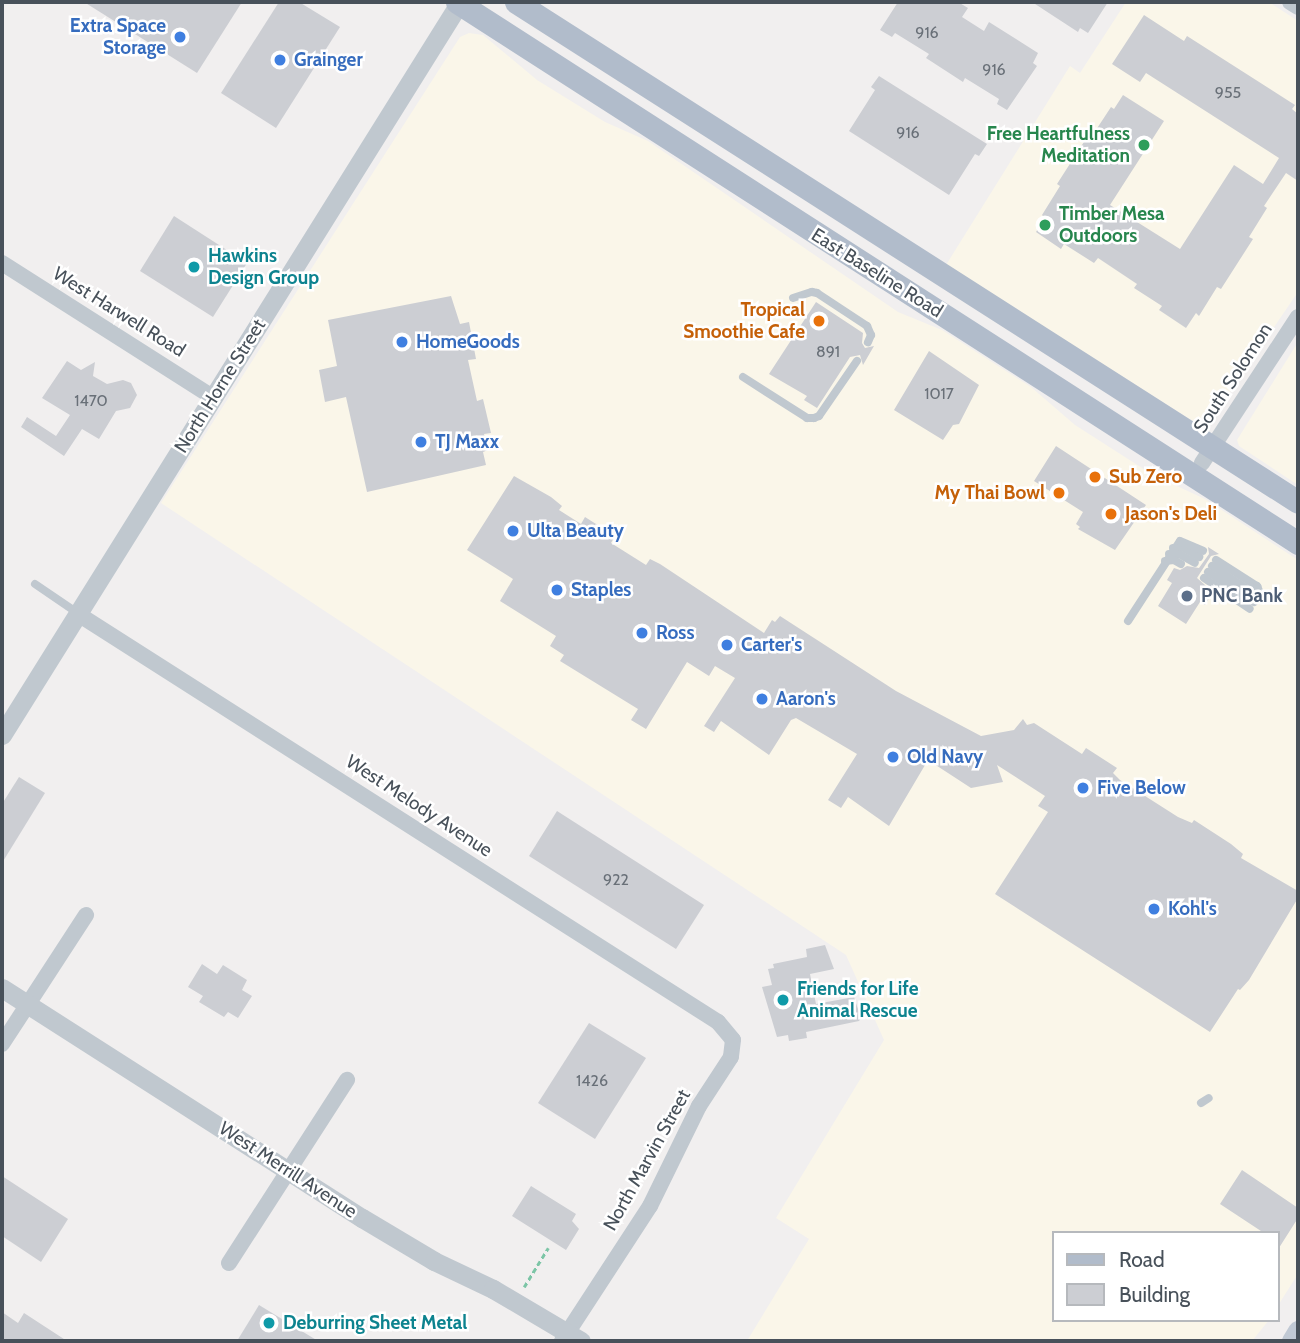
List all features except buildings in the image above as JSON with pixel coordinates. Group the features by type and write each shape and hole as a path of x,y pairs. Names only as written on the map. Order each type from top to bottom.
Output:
{"main road":[{"name":"East Baseline Road","path":"459,2 778,211 1298,542"},
{"name":"East Baseline Road","path":"516,2 1066,355 1207,456 1298,502"},
{"path":"778,211 818,218 888,261 919,260"},
{"path":"929,306 948,304 964,308 1030,349 1047,355 1066,355"},
{"path":"1292,1341 1298,1331"}],"street":[{"name":"North Horne Street","path":"2,732 214,398 459,2"},
{"path":"1290,2 1298,7"},
{"name":"West Harwell Road","path":"2,262 214,398"},
{"name":"South Solomon","path":"1207,456 1298,317"},
{"name":"West Melody Avenue","path":"78,614 718,1022 733,1040"},
{"path":"2,1044 86,915"},
{"name":"West Merrill Avenue","path":"2,988 434,1261 514,1301 570,1338"},
{"name":"North Marvin Street","path":"570,1338 650,1206 699,1106 731,1057 733,1040"},
{"path":"229,1263 347,1080"}],"lane":[{"path":"793,298 811,292 817,293 867,326 871,334 868,342"},
{"path":"743,377 807,418 814,418 819,416 856,361"},
{"path":"1128,621 1169,554 1180,541 1199,557 1169,554"},
{"path":"1169,554 1181,565"},
{"path":"1210,569 1256,600 1210,569"},
{"path":"35,584 78,614"}],"path":[{"path":"514,1301 548,1248"}],"shaded area":[{"path":"1126,2 1269,2 1298,21 1298,292 1210,421 1195,422 1188,418 946,265 1070,66 1080,73"},
{"path":"469,33 483,35 537,80 605,122 648,141 898,312 942,330 1031,387 1075,425 1153,475 1205,499 1298,560 1298,1274 1279,1304 1279,1231 1052,1231 1052,1322 1267,1322 1252,1341 747,1341 809,1239 776,1218 884,1040 846,955 161,503 460,37"},
{"path":"1298,342 1298,485 1239,446 1237,440"}],"place":[{"name":"Extra Space Storage","path":"180,37"},
{"name":"Grainger","path":"280,60"},
{"name":"Free Heartfulness Meditation","path":"1144,145"},
{"name":"Timber Mesa Outdoors","path":"1045,225"},
{"name":"Hawkins Design Group","path":"194,267"},
{"name":"Tropical Smoothie Cafe","path":"819,321"},
{"name":"HomeGoods","path":"402,342"},
{"name":"TJ Maxx","path":"421,442"},
{"name":"Sub Zero","path":"1095,477"},
{"name":"My Thai Bowl","path":"1059,493"},
{"name":"Jason's Deli","path":"1111,514"},
{"name":"Ulta Beauty","path":"513,531"},
{"name":"Staples","path":"557,590"},
{"name":"PNC Bank","path":"1187,596"},
{"name":"Ross","path":"642,633"},
{"name":"Carter's","path":"727,645"},
{"name":"Aaron's","path":"762,699"},
{"name":"Old Navy","path":"893,757"},
{"name":"Five Below","path":"1083,788"},
{"name":"Kohl's","path":"1154,909"},
{"name":"Friends for Life Animal Rescue","path":"783,1000"},
{"name":"Deburring Sheet Metal","path":"269,1323"}]}
